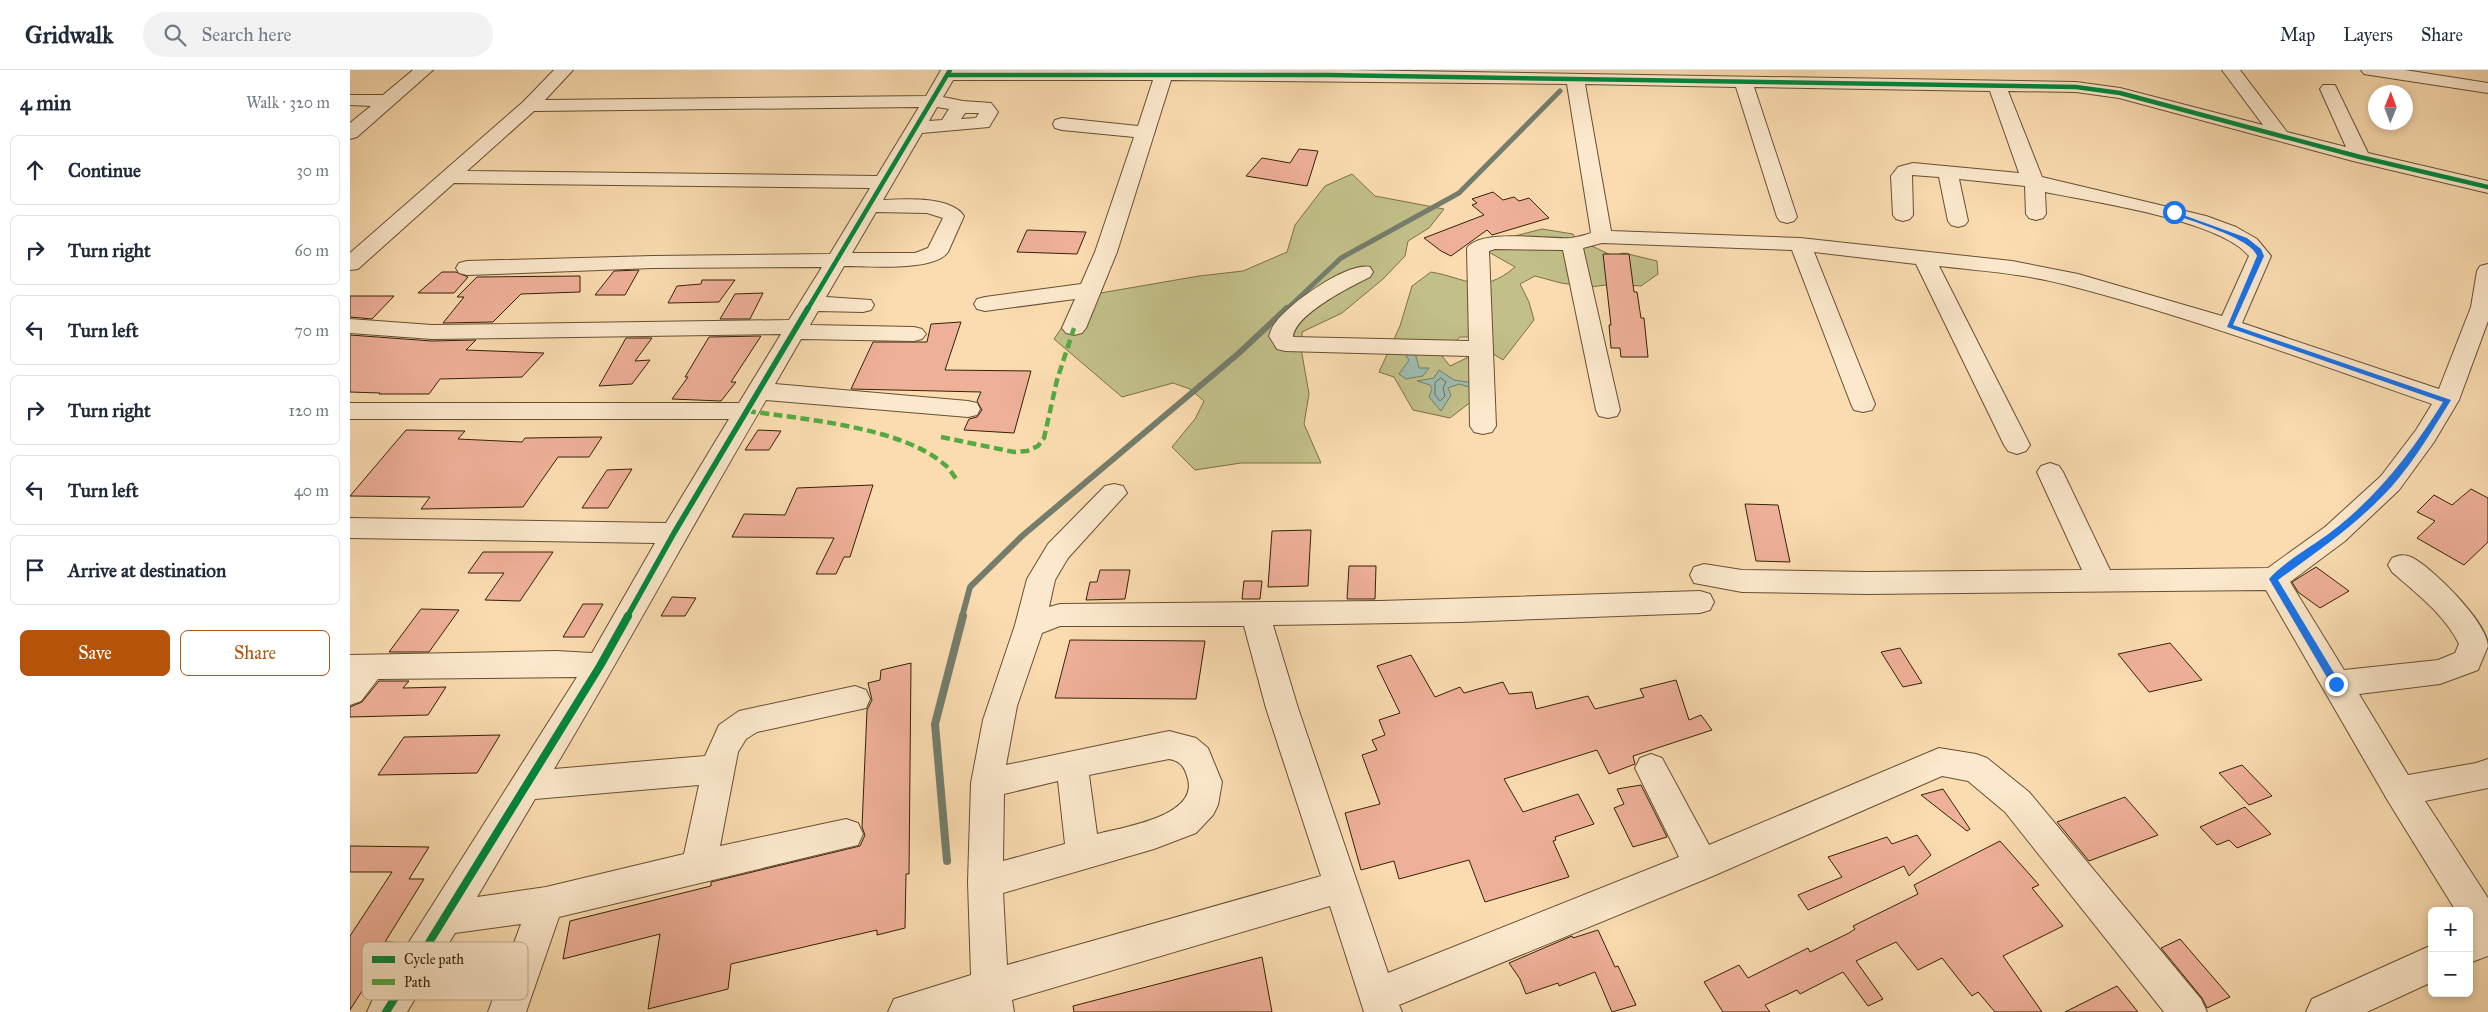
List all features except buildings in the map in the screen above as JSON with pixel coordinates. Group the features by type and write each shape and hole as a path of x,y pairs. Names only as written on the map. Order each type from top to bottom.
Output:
{"street":[{"path":"350,133 424,70"},
{"path":"350,264 529,106 564,70"},
{"path":"2231,70 2280,135"},
{"path":"2370,70 2488,88"},
{"path":"428,942 600,666 674,533 914,128 949,73 1163,76 1328,75 1575,80 1714,76 1743,82 1867,76 1997,85 2076,87 2120,93 2360,157 2488,187"},
{"path":"1074,328 1106,252 1163,76"},
{"path":"1575,80 1602,237"},
{"path":"1743,82 1787,217"},
{"path":"1997,85 2030,176 2035,182 2036,214"},
{"path":"2329,89 2360,157"},
{"path":"350,100 389,101"},
{"path":"529,106 931,101 954,104 958,107 985,107 989,112 982,123 914,128"},
{"path":"948,126 958,107"},
{"path":"1062,124 1146,132"},
{"path":"1903,214 1901,176 1905,171 1913,169 2035,182 2174,212 2244,239 2253,245 2260,256 2230,326"},
{"path":"1948,174 1958,221"},
{"path":"449,177 882,182"},
{"path":"466,268 653,262 917,259 936,252 941,246 954,216 951,211 933,208 868,206"},
{"path":"1483,426 1478,248 1493,243 1572,244 1602,237 1800,244 2012,268 2070,278 2230,326 2448,400"},
{"path":"1572,244 1608,410"},
{"path":"1800,244 1863,404"},
{"path":"1925,259 2017,445"},
{"path":"1030,625 1060,615 1256,615 1512,611 1702,589 1742,581 1868,583 2100,579 2274,579 2335,534 2390,483 2425,436 2448,400 2485,308 2488,270"},
{"path":"1362,272 1317,296 1283,327 1279,337 1280,341 1285,344 1324,346 1480,349"},
{"path":"985,304 1090,290"},
{"path":"801,321 863,305"},
{"path":"350,326 432,332 502,332 801,321 914,334"},
{"path":"350,411 753,401 968,409"},
{"path":"2050,472 2100,579"},
{"path":"992,999 986,882 987,783 995,734 1014,667 1030,625 1041,579 1058,552 1114,493"},
{"path":"350,528 674,533"},
{"path":"2336,684 2440,672 2468,661 2474,644 2464,624 2448,604 2402,565"},
{"path":"2274,579 2400,791 2488,929"},
{"path":"1256,615 1282,708 1380,1004 1701,864 1898,782 1938,762 1976,768 2016,802 2188,1012"},
{"path":"350,692 360,667 556,663 600,666"},
{"path":"699,866 725,738 736,726 750,720 855,699"},
{"path":"986,882 1154,834 1184,822 1201,805 1206,782 1197,758 1186,748 1169,745 987,783"},
{"path":"1072,764 1083,854"},
{"path":"1651,768 1701,864"},
{"path":"524,786 718,770"},
{"path":"2400,791 2478,777 2488,773"},
{"path":"443,918 546,904 699,866 846,834"},
{"path":"907,1012 992,999 1341,887"},
{"path":"528,954 546,904"},
{"path":"2473,944 2488,938"},
{"path":"2325,1012 2428,965"},
{"path":"386,1012 393,1000"},
{"path":"507,1012 511,1000"}],"shaded area":[{"path":"1352,174 1375,196 1444,209 1429,228 1408,241 1405,256 1383,279 1342,313 1302,332 1302,354 1309,394 1304,424 1321,463 1241,463 1195,470 1172,447 1195,419 1204,401 1190,389 1173,383 1122,397 1054,339 1083,296 1199,276 1243,271 1287,252 1295,225 1325,186"},
{"path":"1542,229 1573,234 1579,243 1594,247 1613,256 1624,253 1657,261 1658,274 1641,286 1614,284 1590,287 1561,283 1535,276 1520,284 1529,302 1534,320 1503,360 1490,352 1477,337 1460,337 1442,356 1450,366 1475,354 1472,401 1450,418 1413,410 1394,377 1379,372 1400,326 1412,286 1431,272 1474,283 1493,281 1515,267 1487,251 1507,238"}],"water":[{"path":"1411,353 1416,356 1419,368 1429,368 1423,376 1406,379 1399,374 1409,360 1406,356"},
{"path":"1439,370 1454,380 1474,383 1469,387 1459,384 1448,388 1451,395 1441,411 1429,397 1432,389 1430,385 1417,381 1434,378"}],"waterway":[{"path":"1286,310 1341,258 1459,193 1560,91"},
{"path":"962,617 970,587 1022,536 1239,353 1287,308"},
{"path":"947,861 935,724 963,616"}],"marked path":[{"path":"941,437 1014,452 1027,451 1038,446 1044,438 1057,380 1074,328"},
{"path":"747,411 822,422 906,443 928,453 945,465 957,480"}],"cycle path":[{"path":"429,942 600,666 674,533 950,70"},
{"path":"948,75 1328,75 2076,87 2120,93 2360,157 2488,187"},
{"path":"386,1012 393,1000"}],"route":[{"path":"2174,212 2244,239 2259,251 2260,256 2230,326 2448,400 2425,436 2390,483 2335,534 2274,579 2336,684"}]}
